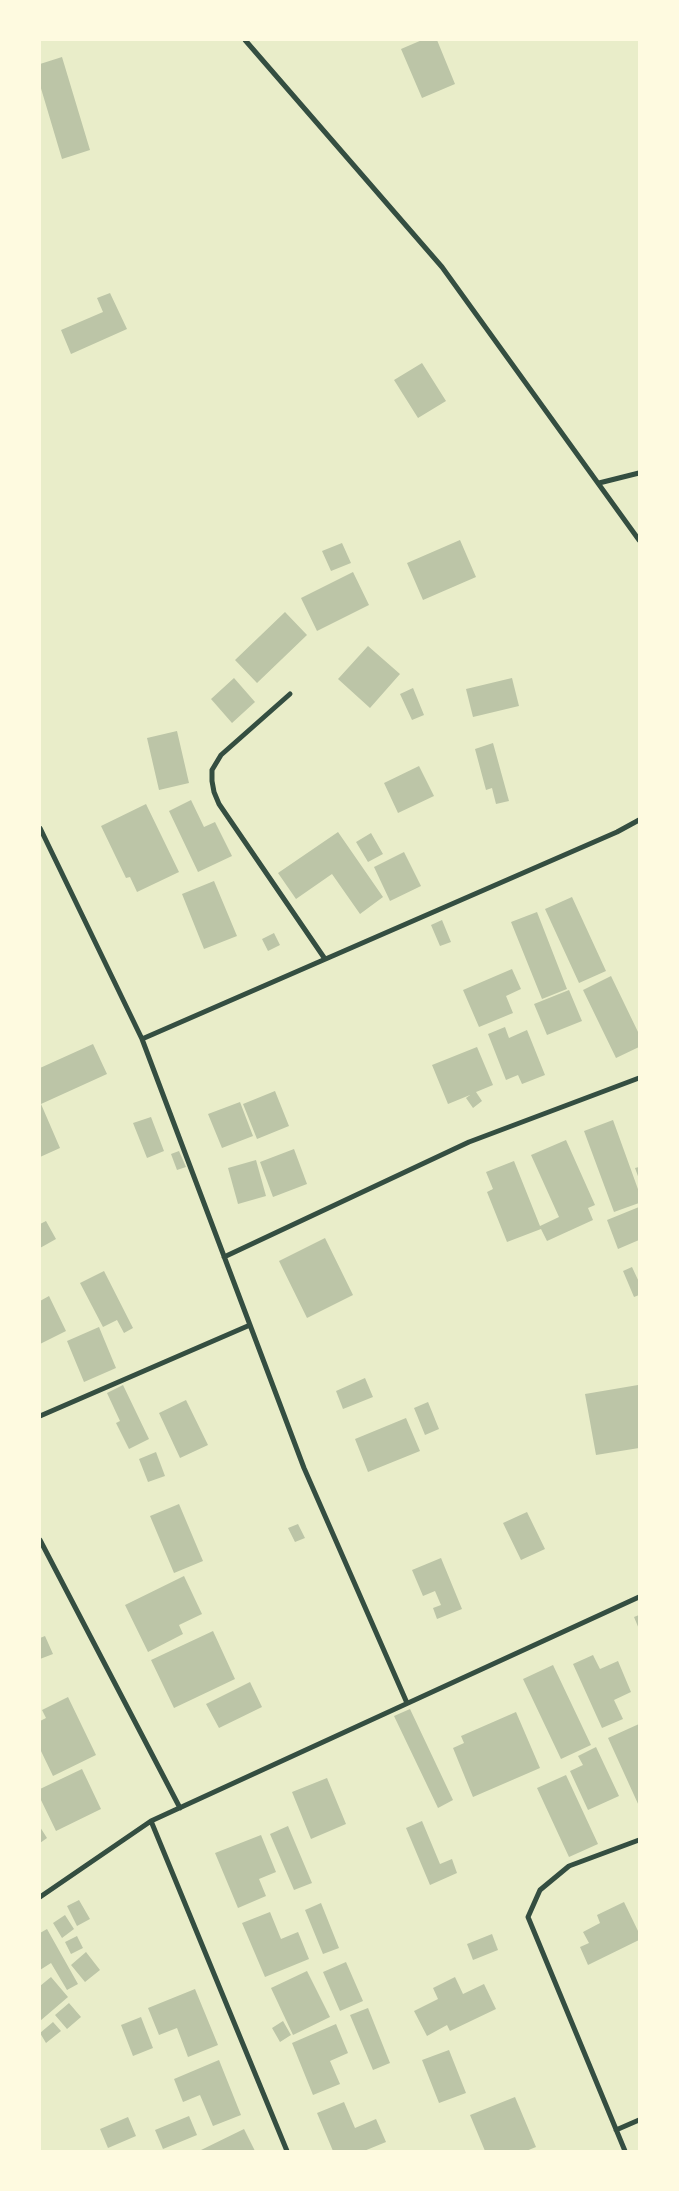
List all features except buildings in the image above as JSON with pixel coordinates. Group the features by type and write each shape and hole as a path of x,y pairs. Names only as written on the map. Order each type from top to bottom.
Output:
{"street":[{"path":"245,40 442,267 600,483 639,540"},
{"path":"600,483 639,473"},
{"path":"290,694 221,755 212,770 212,781 219,804 325,958"},
{"path":"142,1039 617,832 639,820"},
{"path":"40,828 142,1039 304,1468 407,1703"},
{"path":"224,1257 469,1142 639,1078"},
{"path":"40,1416 250,1325"},
{"path":"40,1540 180,1808"},
{"path":"40,1897 151,1821 639,1597"},
{"path":"151,1821 287,2151"},
{"path":"625,2151 528,1917 540,1890 569,1866 639,1840"},
{"path":"616,2130 639,2120"}]}
